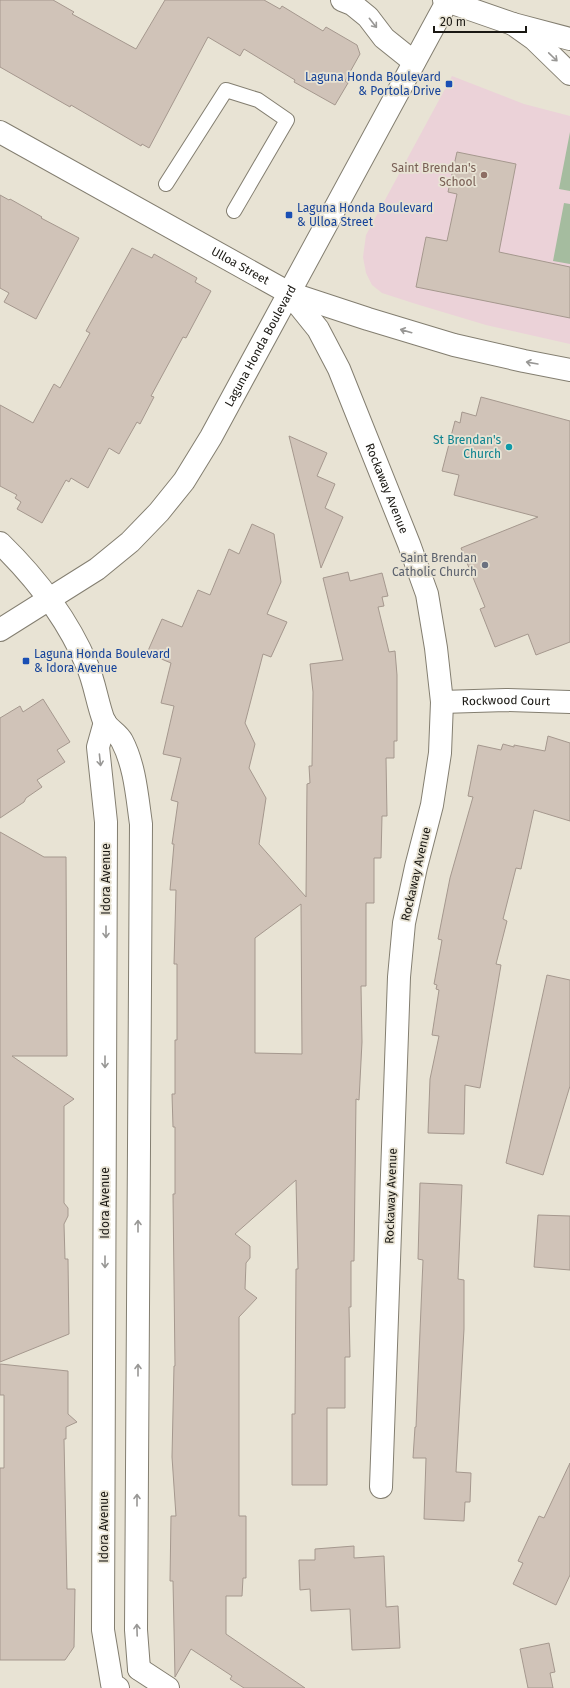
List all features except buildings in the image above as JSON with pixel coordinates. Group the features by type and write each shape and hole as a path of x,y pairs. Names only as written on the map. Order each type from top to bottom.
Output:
{"street":[{"path":"342,0 352,4 368,17 384,38 414,62"},
{"path":"446,0 513,24 570,40"},
{"name":"Laguna Honda Boulevard","path":"0,630 97,569 130,542 159,512 184,481 211,437 446,0"},
{"path":"513,24 534,39 570,74"},
{"name":"Ulloa Street","path":"0,132 289,293 376,322 454,345 570,370"},
{"name":"Rockaway Avenue","path":"289,293 318,329 339,369 410,544 427,594 436,648 442,702 440,752 432,805 404,922 399,977 381,1488"},
{"path":"0,543 19,561 50,599 71,633 88,666 105,722 122,740 130,760 137,790 141,824 136,1630 139,1669"},
{"name":"Rockwood Court","path":"442,702 506,700 570,702"},
{"name":"Idora Avenue","path":"105,722 98,747 106,822 103,1630 112,1687"},
{"path":"112,1687 139,1669"},
{"path":"139,1669 168,1688"}],"lane":[{"path":"166,184 226,90 258,100 287,120 234,211"}],"shaded area":[{"name":"Saint Brendan's School","path":"452,76 524,104 570,116 570,344 486,325 382,293 372,285 366,273 363,257 366,235"}],"green space":[{"path":"570,132 570,191 559,189"},
{"path":"564,203 570,204 570,264 553,261"}],"place":[{"name":"Laguna Honda Boulevard & Portola Drive","path":"449,84"},
{"name":"Saint Brendan's School","path":"484,175"},
{"name":"Laguna Honda Boulevard & Ulloa Street","path":"289,215"},
{"name":"St Brendan's Church","path":"509,447"},
{"name":"Saint Brendan Catholic Church","path":"485,565"},
{"name":"Laguna Honda Boulevard & Idora Avenue","path":"26,661"}]}
